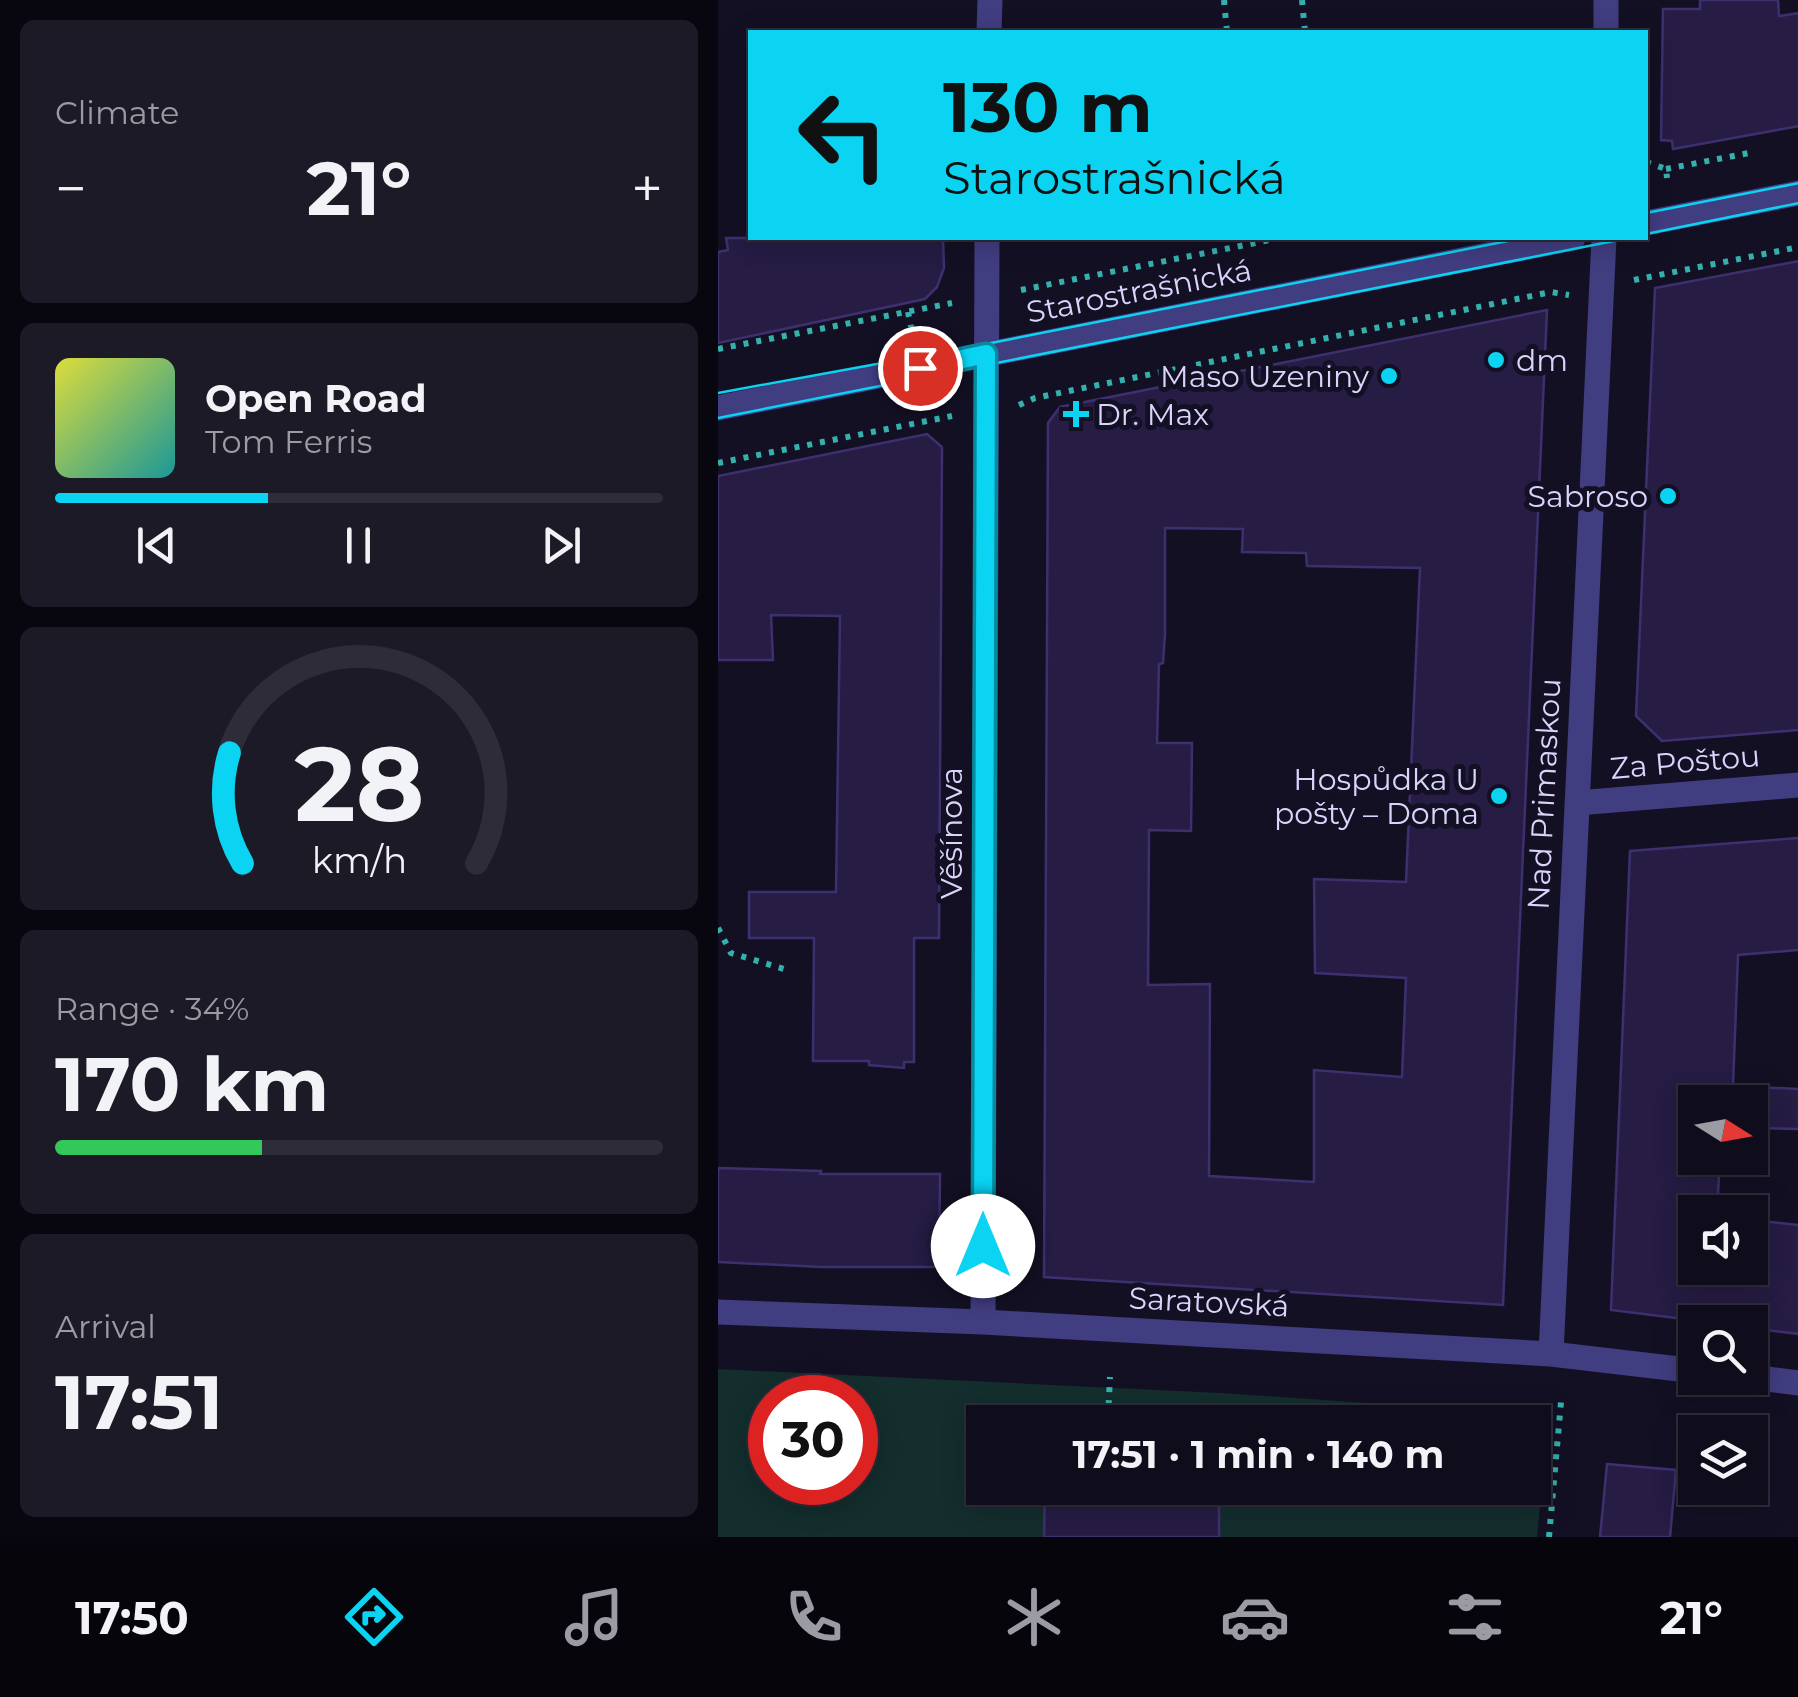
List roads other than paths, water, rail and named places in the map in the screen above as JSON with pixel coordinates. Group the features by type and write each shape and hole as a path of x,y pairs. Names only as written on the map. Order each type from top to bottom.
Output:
{"street":[{"path":"989,30 990,0"},
{"path":"1606,0 1606,30"},
{"path":"1648,223 1798,193"},
{"name":"Věšínova","path":"983,1322 987,240"},
{"name":"Starostrašnická","path":"718,408 986,349 1562,240"},
{"name":"Nad Primaskou","path":"1551,1354 1604,240"},
{"name":"Za Poštou","path":"1576,803 1798,785"},
{"name":"Saratovská","path":"718,1312 983,1322 1551,1354 1678,1369"},
{"path":"1768,1379 1798,1383"}],"tram line":[{"path":"1648,213 1799,183"},
{"path":"1648,234 1799,203"},
{"path":"718,393 1513,240"},
{"path":"718,418 1619,240"}],"place":[{"name":"dm","path":"1496,360"},
{"name":"Maso Uzeniny","path":"1389,376"},
{"name":"Dr. Max","path":"1076,414"},
{"name":"Sabroso","path":"1668,496"},
{"name":"Hospůdka U pošty – Doma","path":"1499,796"}]}
